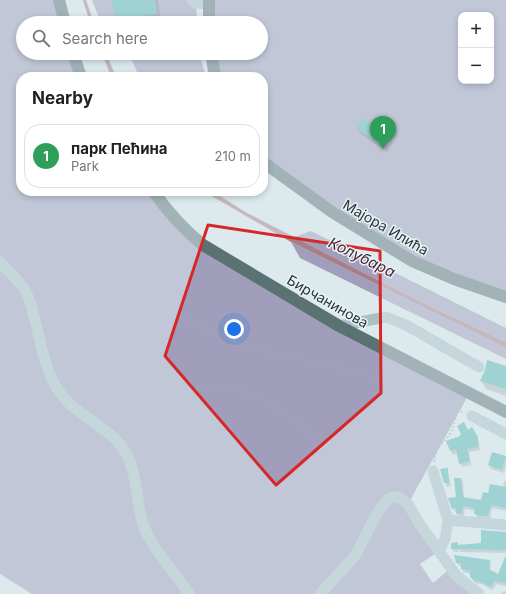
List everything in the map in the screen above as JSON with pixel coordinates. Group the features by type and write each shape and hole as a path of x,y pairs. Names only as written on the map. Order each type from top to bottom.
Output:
{"main road":[{"path":"60,0 63,16"},
{"path":"209,2 209,16"},
{"path":"75,60 79,72"},
{"path":"212,60 214,72"},
{"name":"Мајора Илића","path":"268,166 332,212 412,260 454,278 506,296"},
{"name":"Бирчанинова","path":"156,196 168,213 203,245 339,326 506,412"}],"street":[{"path":"192,0 196,3 209,2"},
{"path":"0,262 25,291 47,364 57,389 73,406 110,435 126,454 132,468 142,521 149,539 189,594"},
{"path":"339,326 386,317 406,325 479,367"},
{"path":"472,416 506,434"},
{"path":"434,472 448,520 445,539 439,551"},
{"path":"320,594 355,556 376,515 388,499 398,497 408,504 419,523 456,575 479,594"},
{"path":"448,520 506,525"}],"path":[{"path":"223,0 225,16"},
{"path":"269,0 302,38 320,67 342,92 418,154 432,156 458,147 480,184 489,192 506,193"},
{"path":"305,0 303,12 312,56"},
{"path":"354,0 450,36 455,34 456,27 440,0"},
{"path":"242,60 250,72"},
{"path":"268,95 330,158 397,197 428,211 506,231"},
{"path":"268,117 318,166 373,191 377,198 384,203 411,214 443,223 475,229 489,234 498,240 506,241"},
{"path":"268,144 321,192"},
{"path":"0,160 8,162 12,173 6,179"},
{"path":"6,168 0,171 3,178 16,180"},
{"path":"0,210 20,199 20,196"},
{"path":"326,197 340,202 350,212"},
{"path":"376,207 393,201 397,197"},
{"path":"404,200 416,224"},
{"path":"416,224 421,225 436,221"},
{"path":"443,223 454,232 458,248"},
{"path":"398,242 416,224"},
{"path":"421,225 433,239"},
{"path":"0,236 16,251 55,273 156,320 150,301 232,341 289,357 334,366 399,384 472,416"},
{"path":"393,239 415,252"},
{"path":"409,248 426,240 433,239 458,248"},
{"path":"426,240 438,253 447,256 457,266 463,269 488,268 506,277"},
{"path":"447,256 458,248"},
{"path":"422,255 429,256 438,253"},
{"path":"25,291 61,316 109,353 144,369 201,388 252,393 272,404 337,452 388,499"},
{"path":"126,454 151,427 180,408 198,402"},
{"path":"434,472 436,452 442,442 451,433 458,411"},
{"path":"158,422 170,422 193,428 210,436 221,444 230,455 242,475 253,521 238,548 234,560 231,594"},
{"path":"143,474 143,456 151,427"},
{"path":"173,517 220,496 230,455"},
{"path":"144,480 149,495 158,506 173,517 191,526 208,529 234,530 246,534"},
{"path":"190,493 203,524 208,529"}],"highlighted area":[{"path":"208,225 380,251 381,393 276,485 165,356"}],"shaded area":[{"path":"0,0 59,0 63,16 16,16 16,60 75,60 79,72 16,72 16,196 157,196 185,230 469,394 408,504 439,551 420,564 433,583 451,568 479,594 32,594 0,574"},
{"path":"83,0 86,0 92,16 88,16"},
{"path":"92,0 196,0 197,16 98,16"},
{"path":"210,0 506,0 506,297 412,261 268,165 268,72 216,72 213,60 268,60 268,16 210,16"},
{"path":"105,60 109,60 114,72 109,72"},
{"path":"132,60 201,60 205,72 137,72"},
{"path":"212,196 220,196 247,213 423,303 506,342 506,348 291,242"},
{"path":"311,231 506,328 506,342 423,303 294,237"},
{"path":"291,242 506,348 506,359 300,258"}],"building":[{"path":"112,0 155,0 157,14 143,16 114,16"},
{"path":"363,118 390,136 383,147 356,128"},
{"path":"487,360 506,366 506,389 480,381 485,370"},
{"path":"464,422 468,430 472,427 478,437 478,447 467,449 470,461 459,464 456,449 450,451 446,441 460,436 461,434 457,426"},
{"path":"492,452 506,456 502,470 488,465"},
{"path":"448,468 449,483 444,483 440,469"},
{"path":"454,478 461,478 463,497 481,500 483,492 488,493 490,484 506,487 506,508 491,505 488,516 478,516 474,513 475,508 463,506 462,514 456,514 456,508 452,509 448,498 456,497"},
{"path":"481,530 506,532 506,550 451,549 451,543 458,542 457,545 481,543"},
{"path":"454,555 490,560 489,569 498,574 506,555 506,583 494,581 491,587 477,580 477,583 470,577 470,571 461,569 461,563 456,563"}],"place":[{"name":"парк Пећина","path":"383,149"}],"water label":[{"name":"Колубара","path":"362,257"}]}
